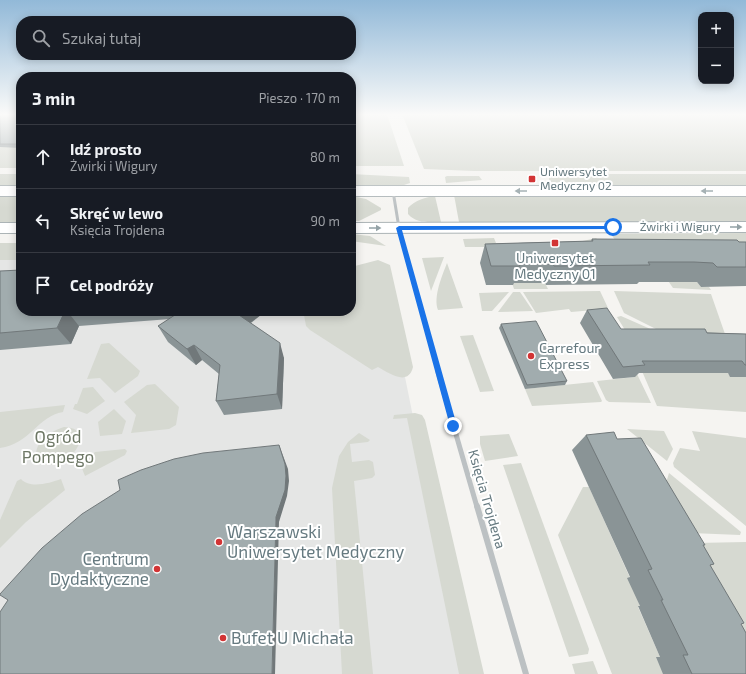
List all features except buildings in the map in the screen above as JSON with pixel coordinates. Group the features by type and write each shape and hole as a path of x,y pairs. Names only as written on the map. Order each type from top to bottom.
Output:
{"main road":[{"path":"0,191 16,191"},
{"path":"356,191 746,191"},
{"name":"Żwirki i Wigury","path":"356,228 746,227"},
{"path":"0,228 16,228"}],"street":[{"name":"Księcia Trojdena","path":"393,191 399,228 453,426 526,674"}],"shaded area":[{"name":"Warszawski Uniwersytet Medyczny","path":"0,260 16,260 16,316 356,316 356,270 386,283 465,674 0,674"}],"green space":[{"path":"0,145 16,145 16,168 0,168"},
{"path":"356,145 397,145 404,166 356,166"},
{"path":"415,145 746,145 746,171 474,171 424,169"},
{"path":"0,174 16,174 16,186 0,186"},
{"path":"356,174 409,177 410,183 401,186 356,186"},
{"path":"563,174 746,174 746,186 586,186 550,182 549,176"},
{"path":"479,176 482,180 446,183 445,177"},
{"path":"454,195 746,196 746,222 459,222"},
{"path":"0,196 16,196 16,222 0,222"},
{"path":"435,196 441,222 419,221 408,214 408,208 417,201"},
{"path":"356,197 366,199 381,208 381,210 359,221 356,221"},
{"path":"746,233 746,246 574,243 596,238 599,241 615,240 611,234"},
{"path":"356,235 370,236 386,246 356,242"},
{"path":"494,238 496,243 489,247 465,247 463,239"},
{"path":"0,243 16,243 16,260 0,260"},
{"path":"647,250 664,260 680,282 697,282 701,287 709,287 711,290 673,288"},
{"path":"444,257 431,291 422,258"},
{"path":"378,260 390,265 413,367 411,373 407,376 398,377 378,367 372,370 306,326 304,316 356,316 356,266"},
{"path":"447,263 463,308 438,310 437,293"},
{"path":"512,283 545,283 548,289 514,289"},
{"path":"600,291 608,308 606,309 571,312 569,309 536,313 523,292"},
{"path":"614,291 711,294 725,334 660,331 624,313"},
{"path":"509,292 492,311 482,311 479,293"},
{"path":"513,292 520,292 533,311 498,312"},
{"path":"609,316 651,403 609,402 606,400 597,381 635,377"},
{"path":"621,316 655,331 625,330 617,317"},
{"path":"626,334 671,373 728,373 731,377 746,377 746,412 657,406"},
{"path":"473,335 494,391 480,392 460,336"},
{"path":"109,343 140,371 138,376 115,393 100,378 87,379 101,344"},
{"path":"593,382 602,401 601,402 532,406 525,389"},
{"path":"155,384 179,407 176,425 169,429 131,433 136,415 124,402 147,385"},
{"path":"93,387 105,401 87,414 73,409 75,404 77,404 83,388"},
{"path":"65,405 63,412 47,419 27,436 10,445 0,448 0,412"},
{"path":"114,409 126,421 122,434 100,436 98,422"},
{"path":"415,413 422,415 425,420 484,674 459,674 407,418 393,419 394,415"},
{"name":"Ogród Pompego","path":"64,427 75,429 80,435 79,443 75,451 58,463 47,465 37,461 36,455 39,444 47,435"},
{"path":"627,429 664,431 673,449 667,461"},
{"path":"692,431 746,438 746,526 674,467 673,463 680,448 700,451"},
{"path":"359,433 370,440 368,442 350,444 352,462 369,460 373,462 375,475 372,478 354,481 373,674 342,674 332,488 339,456 348,442"},
{"path":"509,434 518,456 485,461 480,444 480,436"},
{"path":"125,449 127,451 125,455 85,476 81,466 95,452"},
{"path":"521,463 589,649 588,654 569,657 503,465"},
{"path":"669,473 741,532 740,535 691,533 663,493"},
{"path":"21,479 30,484 40,484 61,479 65,490 26,522 0,548 0,520 17,481"},
{"path":"583,487 589,487 630,578 640,606 638,607 660,657 657,657 664,674 612,674 558,535"},
{"path":"746,542 746,639 695,543"},
{"path":"593,661 598,674 575,674 572,664"}],"place":[{"name":"Uniwersytet Medyczny 02","path":"532,179"},
{"name":"Uniwersytet Medyczny 01","path":"555,243"},
{"name":"Carrefour Express","path":"531,356"},
{"name":"Warszawski Uniwersytet Medyczny","path":"219,542"},
{"name":"Centrum Dydaktyczne","path":"157,569"},
{"name":"Bufet U Michała","path":"223,638"}],"route":[{"path":"453,426 399,228 613,227"}]}
